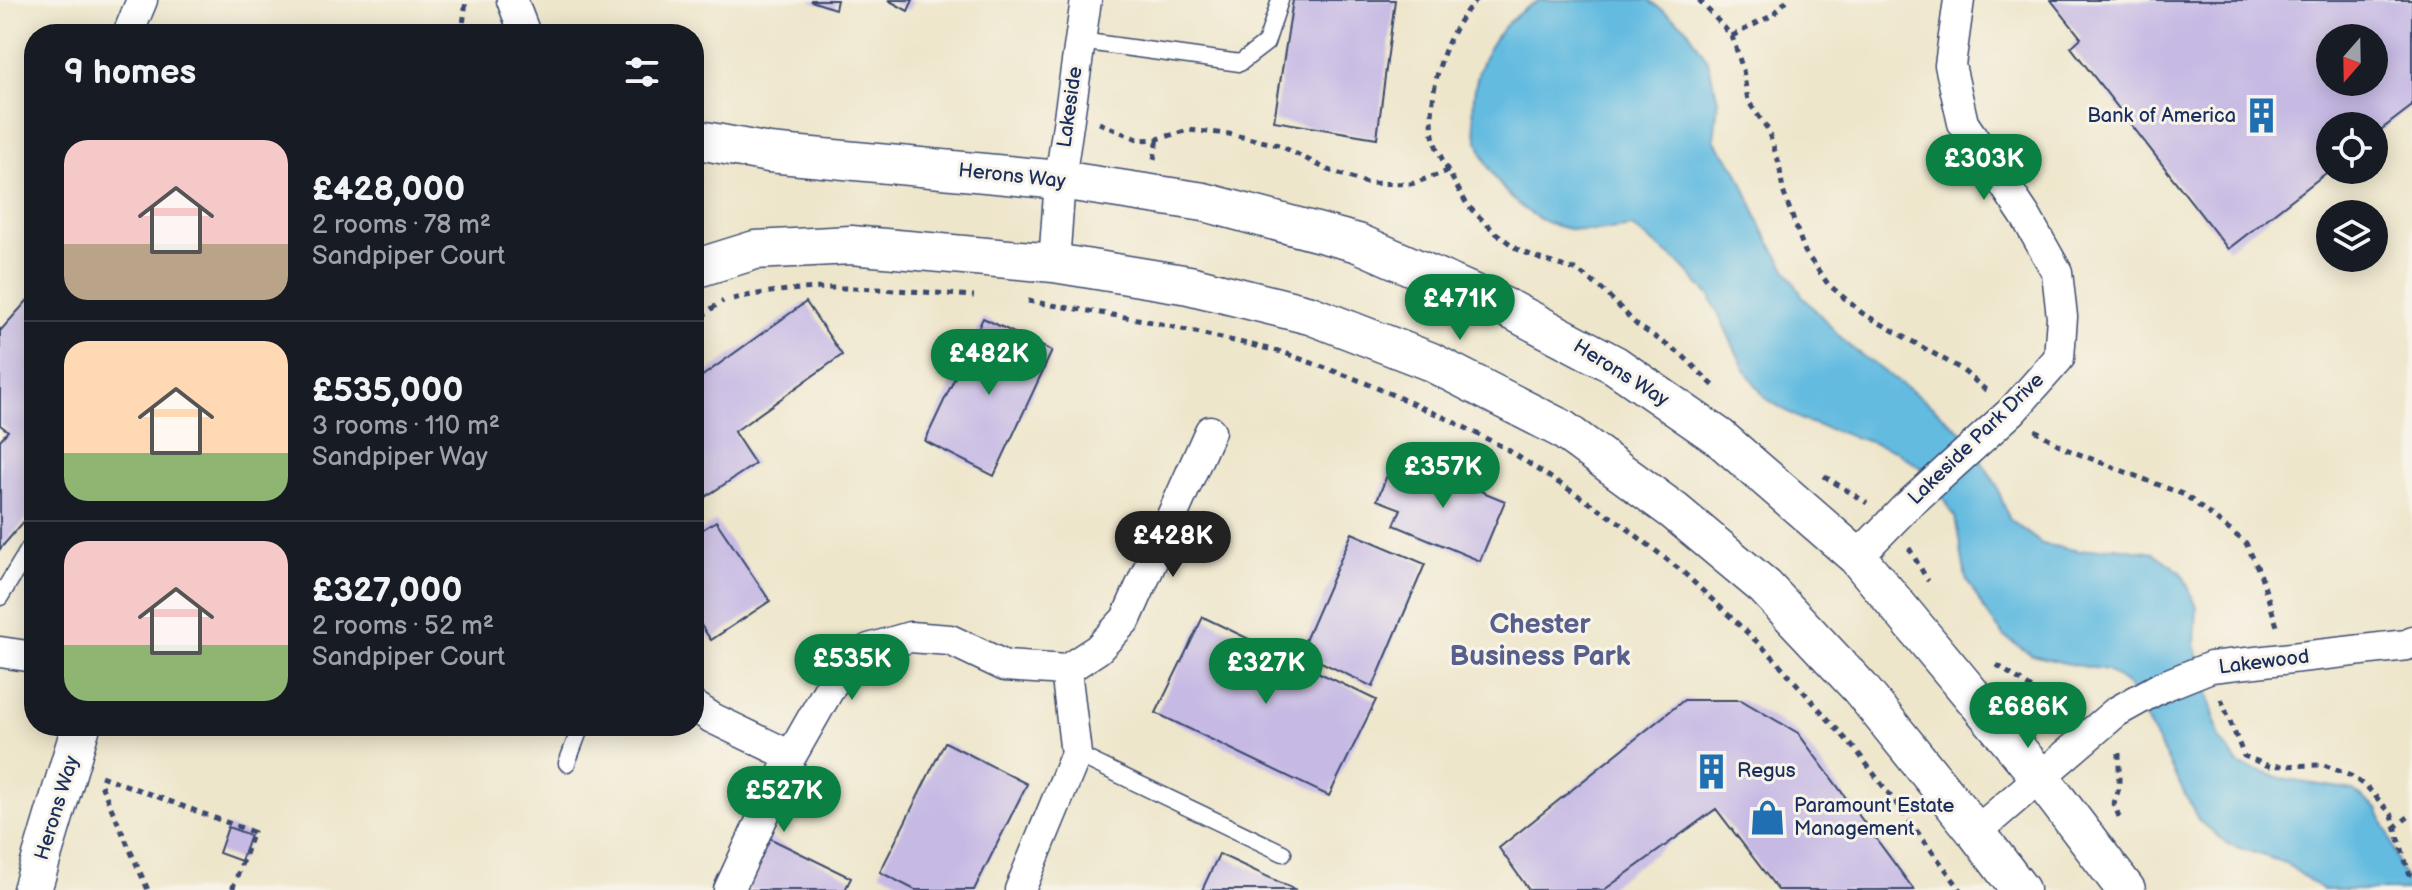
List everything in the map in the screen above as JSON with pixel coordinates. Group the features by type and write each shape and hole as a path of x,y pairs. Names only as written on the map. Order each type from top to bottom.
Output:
{"street":[{"path":"132,24 142,0"},
{"path":"506,24 510,0"},
{"path":"510,0 521,24"},
{"name":"Lakeside","path":"1054,263 1060,180 1086,0"},
{"name":"Lakeside Park Drive","path":"1857,557 1904,509 2010,413 2059,358 2062,317 2057,272 2026,217 1963,123 1950,65 1959,0"},
{"name":"Herons Way","path":"704,141 769,153 1060,180 1204,202 1358,243 1513,311 1615,365 1719,437 1857,557 2039,776 2126,890"},
{"path":"704,266 755,250 851,245 1054,263 1189,285 1310,315 1429,361 1562,429 1674,511 1765,587 1860,688 2020,890"},
{"path":"729,890 791,756 837,675 869,649 910,637 950,640 1005,666 1066,670 1098,649 1126,619 1210,431"},
{"name":"Lakewood","path":"1976,832 2118,711 2161,687 2211,667 2412,642"},
{"path":"0,652 24,656"},
{"path":"1020,890 1076,754 1066,670"},
{"path":"704,713 791,756"},
{"name":"Herons Way","path":"32,890 78,736"}],"lane":[{"path":"1080,41 1240,63 1266,43 1280,0"},
{"path":"0,597 24,557"},
{"path":"567,763 577,736"},
{"path":"1076,754 1283,853"}],"path":[{"path":"463,24 466,0"},
{"path":"1448,171 1433,138 1433,104 1442,56 1461,16 1476,0"},
{"path":"1699,0 1732,36 1743,70 1748,101 1767,128 1779,163 1783,191 1805,252 1828,284 1862,313 1961,369 2010,413 2066,449 2185,495 2246,543 2290,658"},
{"path":"1732,36 1773,15 1787,0"},
{"path":"704,317 722,301 821,287 981,297"},
{"path":"1013,300 1143,320 1282,352 1361,381 1505,448 1619,522 1673,564 1773,657 1859,754 1961,890"},
{"path":"2211,667 2235,739 2244,756 2269,766 2324,765 2351,776 2368,788 2392,815 2412,875"},
{"path":"2118,711 2119,788 2114,803 2122,824"},
{"path":"148,890 97,774 253,832 232,890"},
{"path":"2394,828 2412,814"}],"water":[{"path":"1540,0 1648,0 1686,27 1708,61 1718,100 1714,140 1737,170 1763,231 1803,297 1849,346 1932,406 1964,434 1996,484 2009,519 2042,544 2080,551 2115,547 2154,553 2182,573 2197,607 2195,644 2220,739 2239,765 2287,780 2353,790 2377,809 2400,869 2412,890 2323,890 2285,863 2228,844 2199,821 2128,685 2107,670 2032,655 2005,637 1986,613 1966,578 1955,517 1924,470 1895,450 1804,421 1766,399 1745,370 1710,296 1678,262 1632,227 1593,231 1564,228 1533,215 1505,191 1488,167 1478,141 1474,114 1475,86 1483,61 1496,37 1515,16"}],"building":[{"path":"811,0 837,0 835,9 811,1"},
{"path":"888,0 913,0 908,11"},
{"path":"1293,0 1395,0 1377,138 1274,121"},
{"name":"Bank of America","path":"2051,0 2412,0 2412,106 2388,124 2388,112 2316,112 2316,181 2228,249 2071,47 2081,38"},
{"path":"806,302 842,355 734,432 755,464 704,498 704,375"},
{"path":"24,304 24,521 0,549 0,440 8,431 0,425 1,330"},
{"path":"983,318 1052,351 994,476 925,441"},
{"path":"1422,467 1505,501 1480,561 1394,525 1401,509 1377,500 1390,468 1417,479"},
{"path":"716,521 770,601 711,640 704,630 704,529"},
{"path":"1352,533 1425,564 1373,687 1300,652"},
{"path":"1203,617 1376,700 1329,796 1156,713"},
{"name":"Regus","path":"1684,700 1741,700 1798,733 1914,890 1778,890 1716,809 1604,890 1529,890 1499,848"},
{"path":"945,742 1027,784 974,890 915,890 880,872"},
{"path":"228,827 250,835 241,861 219,853"},
{"path":"761,834 851,878 845,890 747,890 737,885"},
{"path":"1219,854 1296,890 1202,890"}],"place":[{"name":"Bank of America","path":"2262,116"},
{"name":"Regus","path":"1711,771"},
{"name":"Paramount Estate Management","path":"1768,817"}],"district":[{"name":"Chester Business Park","path":"1540,640"}]}
